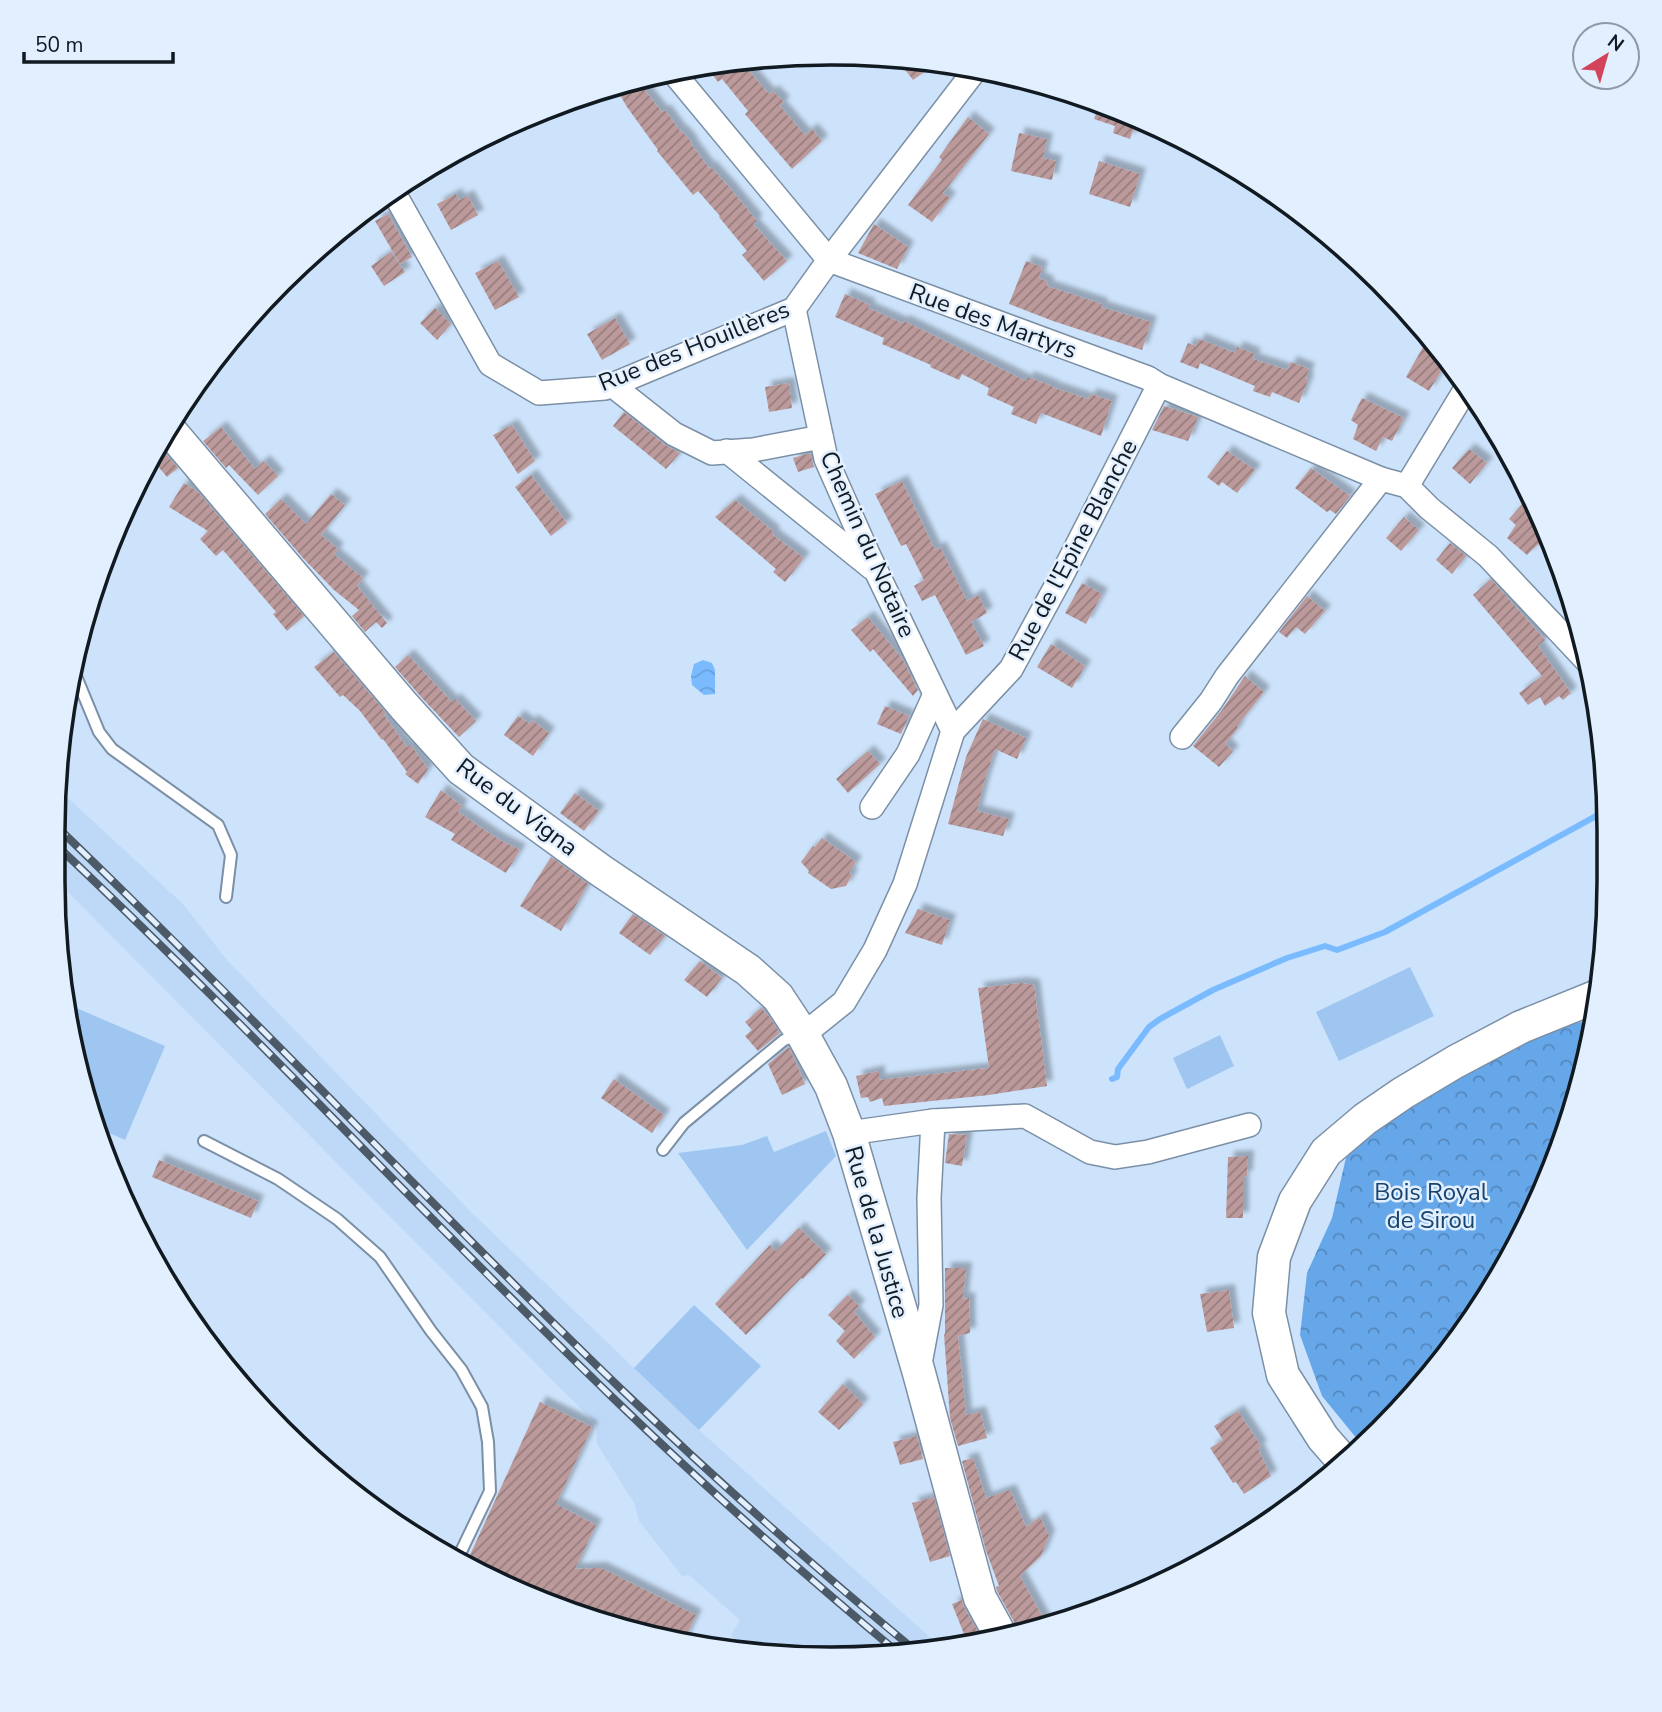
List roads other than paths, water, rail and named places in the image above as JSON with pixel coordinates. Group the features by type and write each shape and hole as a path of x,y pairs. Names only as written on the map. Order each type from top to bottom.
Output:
{"street":[{"name":"Rue des Houillères","path":"398,199 490,364 539,393 605,388 794,309 970,77"},
{"path":"679,80 829,260"},
{"name":"Rue des Martyrs","path":"829,260 1148,378 1381,479 1407,486 1429,508 1488,556 1575,648"},
{"name":"Chemin du Notaire","path":"794,309 826,460 953,731"},
{"path":"612,385 674,434 712,453 753,450 821,436"},
{"name":"Rue de l'Epine Blanche","path":"803,1035 844,1003 875,950 905,884 953,731 1011,669 1061,578 1159,385"},
{"path":"1407,486 1462,396"},
{"name":"Rue du Vigna","path":"175,436 395,696 461,769 600,870 748,970 778,997 831,1086 849,1133"},
{"path":"727,452 877,572"},
{"path":"1182,737 1381,479"},
{"path":"872,807 908,754 935,694"},
{"path":"1338,1455 1323,1438 1283,1375 1269,1313 1274,1257 1295,1201 1326,1152 1365,1119 1455,1062 1521,1027 1588,1000"},
{"path":"1521,1027 1584,1022"},
{"name":"Rue de la Justice","path":"997,1629 980,1598 919,1373 849,1133 933,1121 1025,1115 1090,1152 1115,1157 1147,1152 1249,1125"},
{"name":"Rue de la Justice","path":"919,1373 931,1305 929,1198 933,1121"}],"lane":[{"path":"79,683 99,732 112,749 218,825 232,855 226,897"},
{"path":"663,1150 684,1123 784,1040 803,1035"},
{"path":"204,1141 278,1178 337,1219 380,1257 461,1369 482,1407 488,1442 490,1491 461,1552"}],"water":[{"path":"703,660 712,663 715,670 715,694 704,695 692,685 694,664"}],"waterway":[{"path":"1112,1079 1117,1077 1118,1069 1149,1027 1213,990 1287,958 1325,946 1337,950 1385,932 1597,816"}],"railway":[{"path":"65,835 621,1389 766,1523 907,1643"},
{"path":"65,854 195,979 611,1396 753,1528 889,1645"}],"park label":[{"name":"Bois Royal de Sirou","path":"1431,1206"}]}
